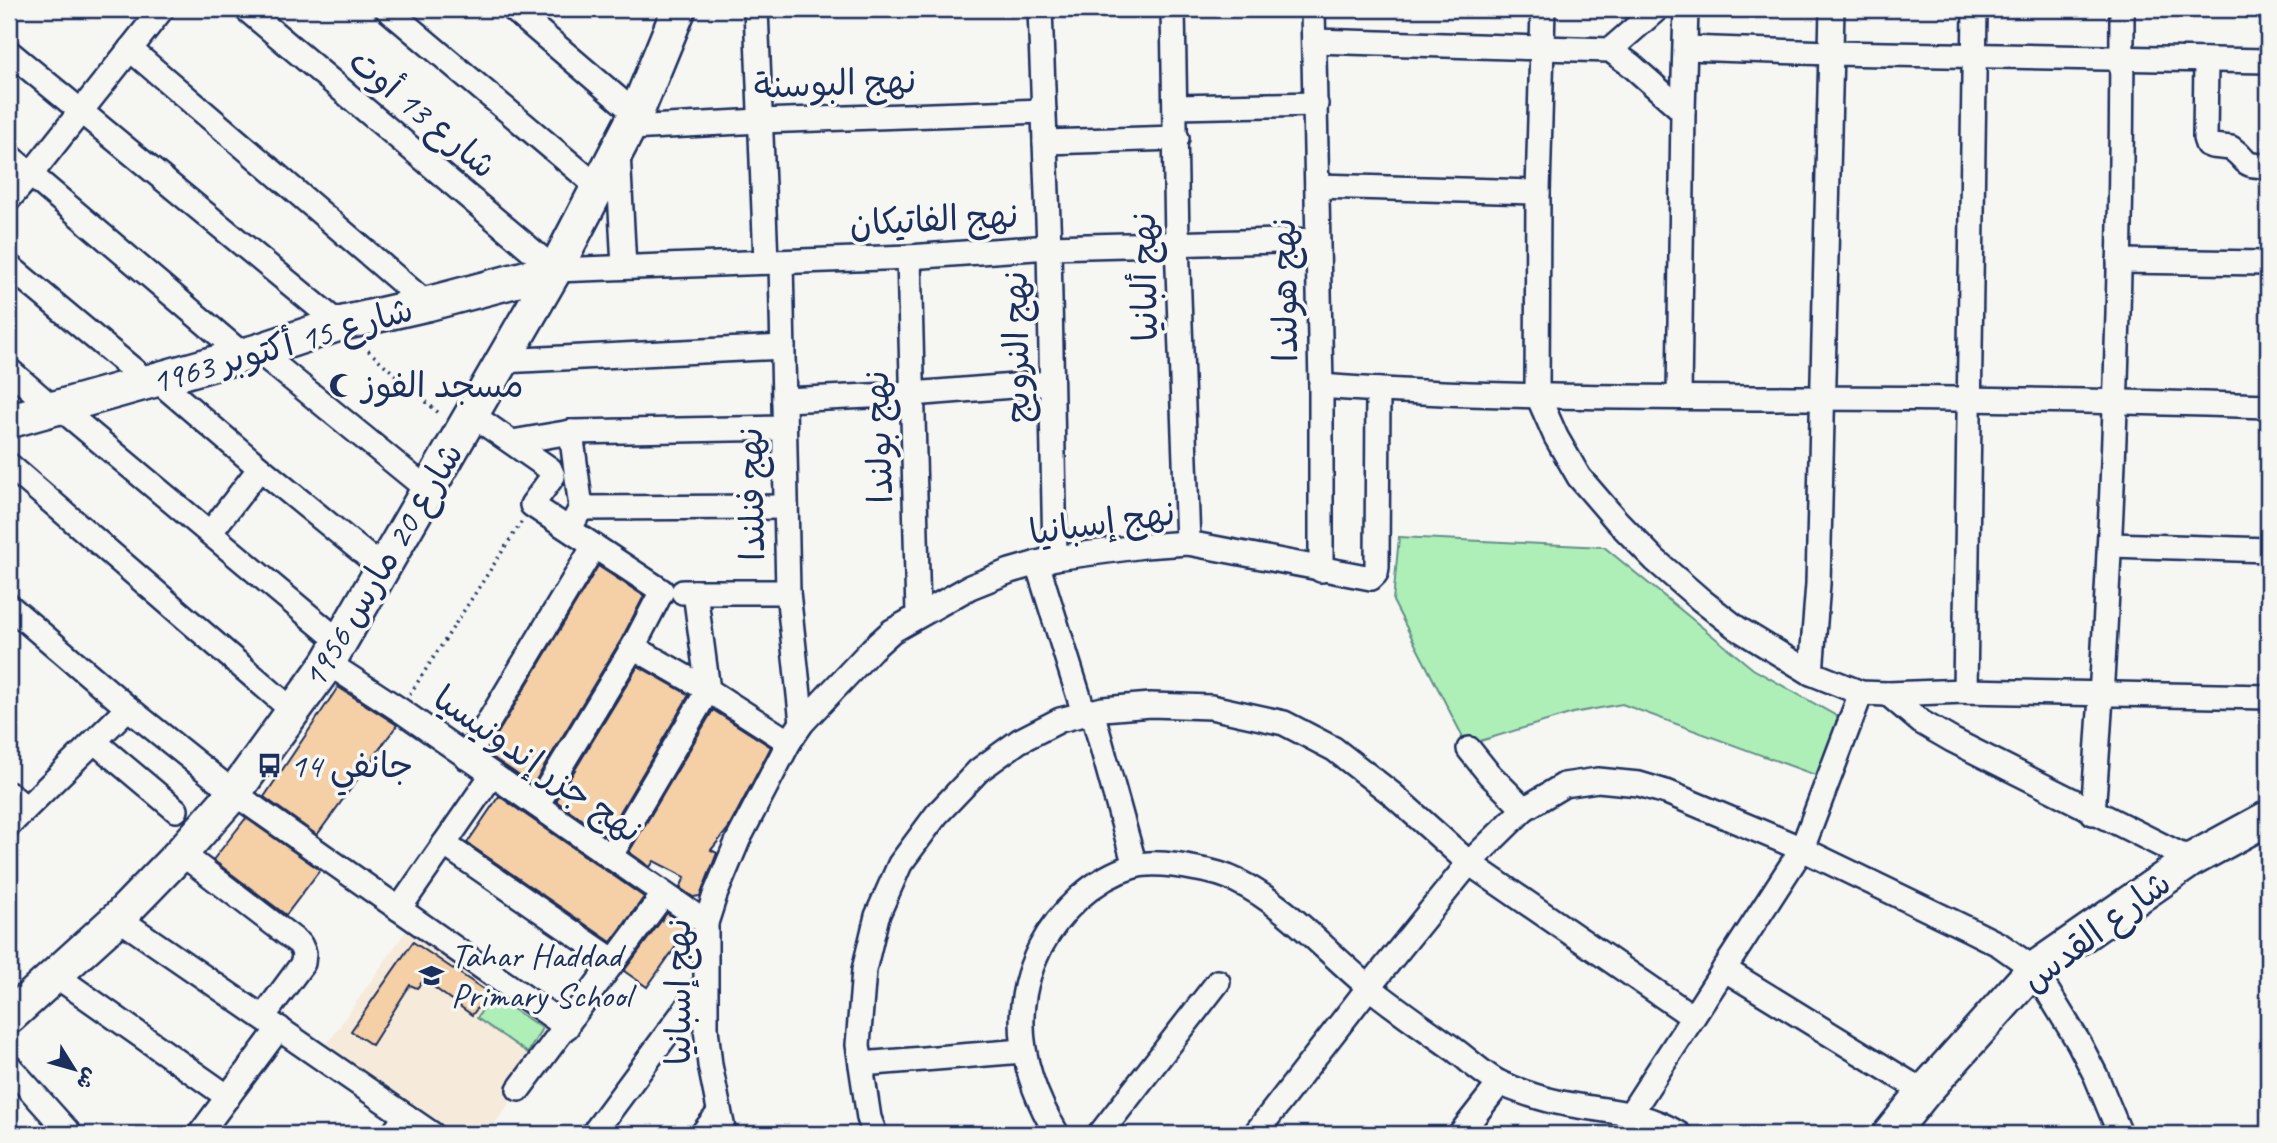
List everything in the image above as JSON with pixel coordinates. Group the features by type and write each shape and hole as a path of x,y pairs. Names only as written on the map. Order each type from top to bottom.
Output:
{"street":[{"path":"9,199 162,9"},
{"name":"شارع 13 أوت","path":"246,9 555,270"},
{"path":"387,9 598,187"},
{"path":"513,9 628,131 624,267"},
{"name":"نهج فنلندا","path":"756,9 760,121 783,347 788,592 796,733"},
{"name":"نهج النرويج","path":"1040,9 1051,383 1046,560 1088,712 1135,866"},
{"name":"نهج ألبانيا","path":"1173,9 1177,243 1188,543"},
{"name":"نهج هولندا","path":"1313,9 1321,386 1321,569"},
{"path":"1543,9 1536,394 1579,477 1624,528 1700,600 1737,628 1811,673 1861,693 1965,691 2268,697"},
{"path":"1610,50 1657,9"},
{"path":"1679,397 1686,9"},
{"path":"1811,673 1818,584 1824,398 1832,9"},
{"path":"1965,691 1975,9"},
{"path":"2093,813 2111,545 2119,261 2122,9"},
{"name":"شارع 20 مارس 1956","path":"9,1017 118,918 181,853 234,793 334,653 555,270 628,131 671,13"},
{"path":"1314,41 1610,50 1683,111"},
{"path":"1686,48 2122,60 2268,61"},
{"path":"130,49 427,304"},
{"path":"9,52 339,324"},
{"path":"2206,60 2207,144 2231,148 2250,165 2268,166"},
{"path":"1176,107 1316,104"},
{"name":"نهج البوسنة","path":"628,131 760,121 1044,111"},
{"path":"1045,142 1177,138"},
{"path":"9,156 250,353 428,490"},
{"path":"1317,186 1538,192"},
{"name":"نهج الفاتيكان","path":"555,270 909,257 1049,247 1317,240"},
{"name":"نهج بولندا","path":"909,257 918,615"},
{"path":"2119,261 2268,263"},
{"path":"9,266 382,569"},
{"name":"شارع 15 أكتوبر 1963","path":"9,421 153,382 339,324 555,270"},
{"path":"502,361 783,347"},
{"name":"نهج جزر إندونيسيا","path":"9,370 210,533 334,653 400,710 706,923"},
{"path":"784,400 912,394 1051,383"},
{"path":"1321,386 1536,394 2115,401 2268,406"},
{"name":"نهج إسبانيا","path":"722,1124 709,1065 706,1028 706,923 738,840 796,733 872,649 892,631 970,587 1046,560 1144,546 1188,543 1371,578 1376,573 1378,390"},
{"path":"466,424 512,442 552,472 553,476 532,505 662,592 788,592"},
{"path":"512,442 571,432 785,428"},
{"path":"569,530 581,508 571,432"},
{"path":"9,465 293,711"},
{"path":"210,533 260,468"},
{"path":"581,508 786,507"},
{"path":"2111,545 2268,550"},
{"path":"467,758 594,546"},
{"path":"537,805 633,647 662,592"},
{"path":"610,857 708,690 695,592"},
{"path":"9,606 128,708 234,793 567,1027"},
{"path":"633,647 708,690 796,733"},
{"path":"1631,1113 1802,849 1861,693"},
{"path":"1888,694 1921,722 1952,740 2191,860"},
{"path":"875,1134 869,1118 858,1045 864,970 877,916 900,864 937,814 979,770 1019,741 1060,720 1088,712 1151,705 1211,707 1284,723 1334,749 1392,794 1469,863 1693,1017"},
{"path":"9,825 17,801 94,741 128,708"},
{"path":"94,741 176,810"},
{"path":"1469,749 1489,774 1524,809"},
{"path":"399,909 492,775"},
{"path":"1266,1131 1369,987 1469,863 1524,809 1564,785 1598,780 1639,784 1669,793 1802,849 1968,929 2034,969 2085,1054 2120,1134"},
{"name":"شارع القدس","path":"1890,1134 2034,969 2191,860 2268,818"},
{"path":"444,844 614,961"},
{"path":"181,853 300,944 304,953 303,963 228,1097 200,1134"},
{"path":"1057,1134 1044,1112 1023,1051 1025,996 1032,964 1046,936 1085,892 1108,877 1135,866 1161,864 1213,872 1236,880 1261,895 1303,928 1369,987 1500,1083 1557,1102 1631,1113 1679,1134"},
{"path":"519,1088 663,895"},
{"path":"118,918 271,1022 400,1125 432,1134"},
{"path":"1724,970 1924,1092"},
{"path":"55,975 228,1097"},
{"path":"1100,1134 1218,982"},
{"path":"593,1134 705,983"},
{"path":"861,1064 1023,1051"},
{"path":"9,1066 70,1134"},
{"path":"1460,1134 1500,1083"},
{"path":"702,1134 722,1124"}],"path":[{"path":"339,324 466,424"},
{"path":"400,710 532,505"}],"shaded area":[{"name":"Tahar Haddad Primary School","path":"412,922 562,1028 488,1134 453,1134 326,1046"}],"green space":[{"path":"1399,537 1604,547 1753,669 1840,718 1818,776 1622,704 1573,713 1467,745 1393,601"},
{"path":"492,995 542,1028 528,1053 477,1018"}],"building":[{"path":"598,566 644,596 621,640 533,785 486,753"},
{"path":"638,666 689,695 606,836 556,801"},
{"path":"338,687 397,725 317,835 264,797"},
{"path":"713,710 771,747 728,829 711,850 717,853 700,896 693,897 680,888 685,877 654,861 650,867 629,852"},
{"path":"499,796 644,897 611,942 467,843"},
{"path":"246,818 320,870 286,915 213,860"},
{"path":"667,913 689,928 647,987 624,971"},
{"path":"413,942 489,993 472,1015 424,980 417,988 410,985 372,1045 351,1031"}],"place":[{"name":"مسجد الفوز","path":"342,385"},
{"name":"14 جانفي","path":"270,765"},
{"name":"Tahar Haddad Primary School","path":"431,975"}]}
